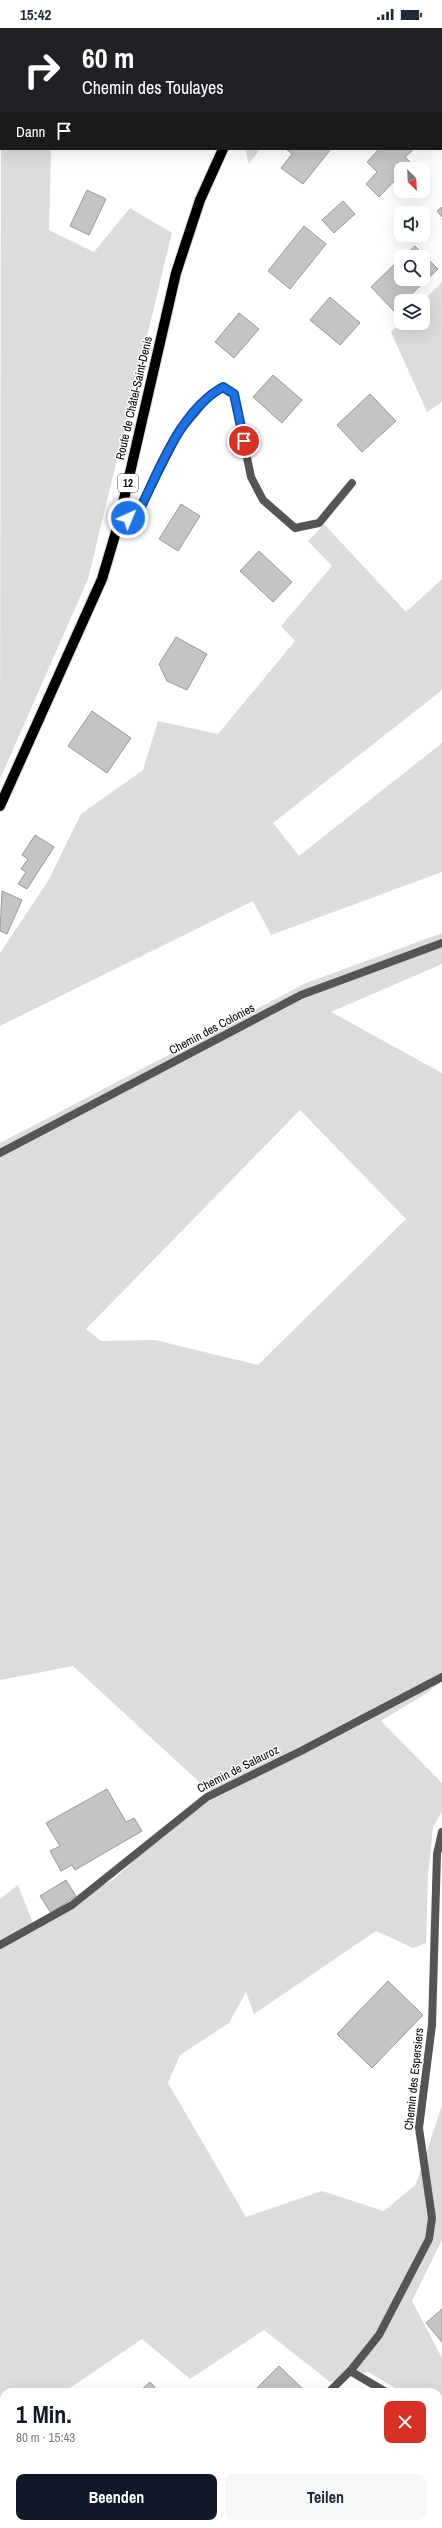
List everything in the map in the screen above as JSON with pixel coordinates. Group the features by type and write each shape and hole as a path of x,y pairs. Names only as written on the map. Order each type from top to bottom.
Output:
{"main road":[{"name":"Route de Châtel-Saint-Denis","path":"0,806 102,579 118,525 176,273 200,200 223,150"}],"street":[{"path":"118,525 139,511 179,432 210,395 223,387 234,394 251,477 262,500 295,528 319,523 352,482"},
{"name":"Chemin des Colonies","path":"0,1153 301,995 442,943"},
{"name":"Chemin de Salauroz","path":"0,1945 72,1905 207,1797 301,1751 442,1677"},
{"name":"Chemin des Espersiers","path":"333,2388 350,2371 379,2335 422,2254 431,2227 419,2128 432,2025 437,1854 442,1832"},
{"path":"350,2371 379,2388"}],"shaded area":[{"path":"1,150 51,150 49,230 94,252 130,208 172,233 88,579 0,779"},
{"path":"245,150 259,150 249,164"},
{"path":"442,282 442,402 427,412 391,332 394,329 430,330 430,294"},
{"path":"324,524 406,612 442,579 442,690 273,823 299,856 442,743 442,872 271,935 253,901 0,1026 0,953 48,881 81,814 143,770 158,721 218,734 295,641 281,626 332,566 308,541"},
{"path":"442,933 442,964 331,1012 442,1073 442,1681 427,1693 381,1721 442,1783 442,1812 433,1827 428,1876 426,1943 413,1948 376,1931 254,2014 246,1992 229,2023 180,2055 168,2083 246,2217 322,2191 384,2211 416,2184 442,2105 442,2240 412,2301 442,2358 442,2388 395,2388 368,2372 330,2382 264,2330 190,2379 142,2339 70,2388 0,2388 0,1899 18,1885 33,1923 114,1879 209,1791 73,1666 0,1680 0,1143 306,983","holes":["300,1110 406,1219 258,1365 155,1340 101,1341 86,1329"]}],"building":[{"path":"287,150 330,150 303,184 281,168 292,154"},
{"path":"378,150 413,150 405,157 410,162 394,162 394,181 379,197 366,184 377,172 367,162"},
{"path":"87,190 106,199 89,235 70,226"},
{"path":"343,201 355,214 334,233 322,220"},
{"path":"442,207 442,217 437,211"},
{"path":"304,226 326,244 290,289 268,271"},
{"path":"415,246 419,250 411,250"},
{"path":"430,261 438,269 430,277"},
{"path":"394,265 394,286 420,286 411,294 394,294 394,311 371,287"},
{"path":"330,297 360,323 340,345 310,320"},
{"path":"239,313 259,329 234,358 215,342"},
{"path":"273,375 302,400 282,423 253,397"},
{"path":"370,394 396,421 362,452 337,425"},
{"path":"181,504 200,516 178,551 159,539"},
{"path":"259,551 292,582 273,602 240,571"},
{"path":"176,637 207,654 187,690 167,681 159,664"},
{"path":"92,711 131,738 107,773 68,746"},
{"path":"35,835 54,847 27,889 18,884 26,872 21,869 28,859 22,855"},
{"path":"2,891 22,900 7,934 0,931"},
{"path":"107,1789 126,1822 134,1818 142,1831 75,1870 72,1865 61,1871 50,1851 60,1846 46,1823"},
{"path":"66,1880 76,1896 51,1913 40,1896"},
{"path":"388,1981 423,2015 372,2068 337,2034"},
{"path":"442,2309 442,2342 426,2323"},
{"path":"279,2366 302,2388 257,2388"},
{"path":"150,2382 155,2388 143,2388"}],"route":[{"path":"128,518 139,511 179,432 210,395 223,387 234,394 238,406 244,441"}]}
